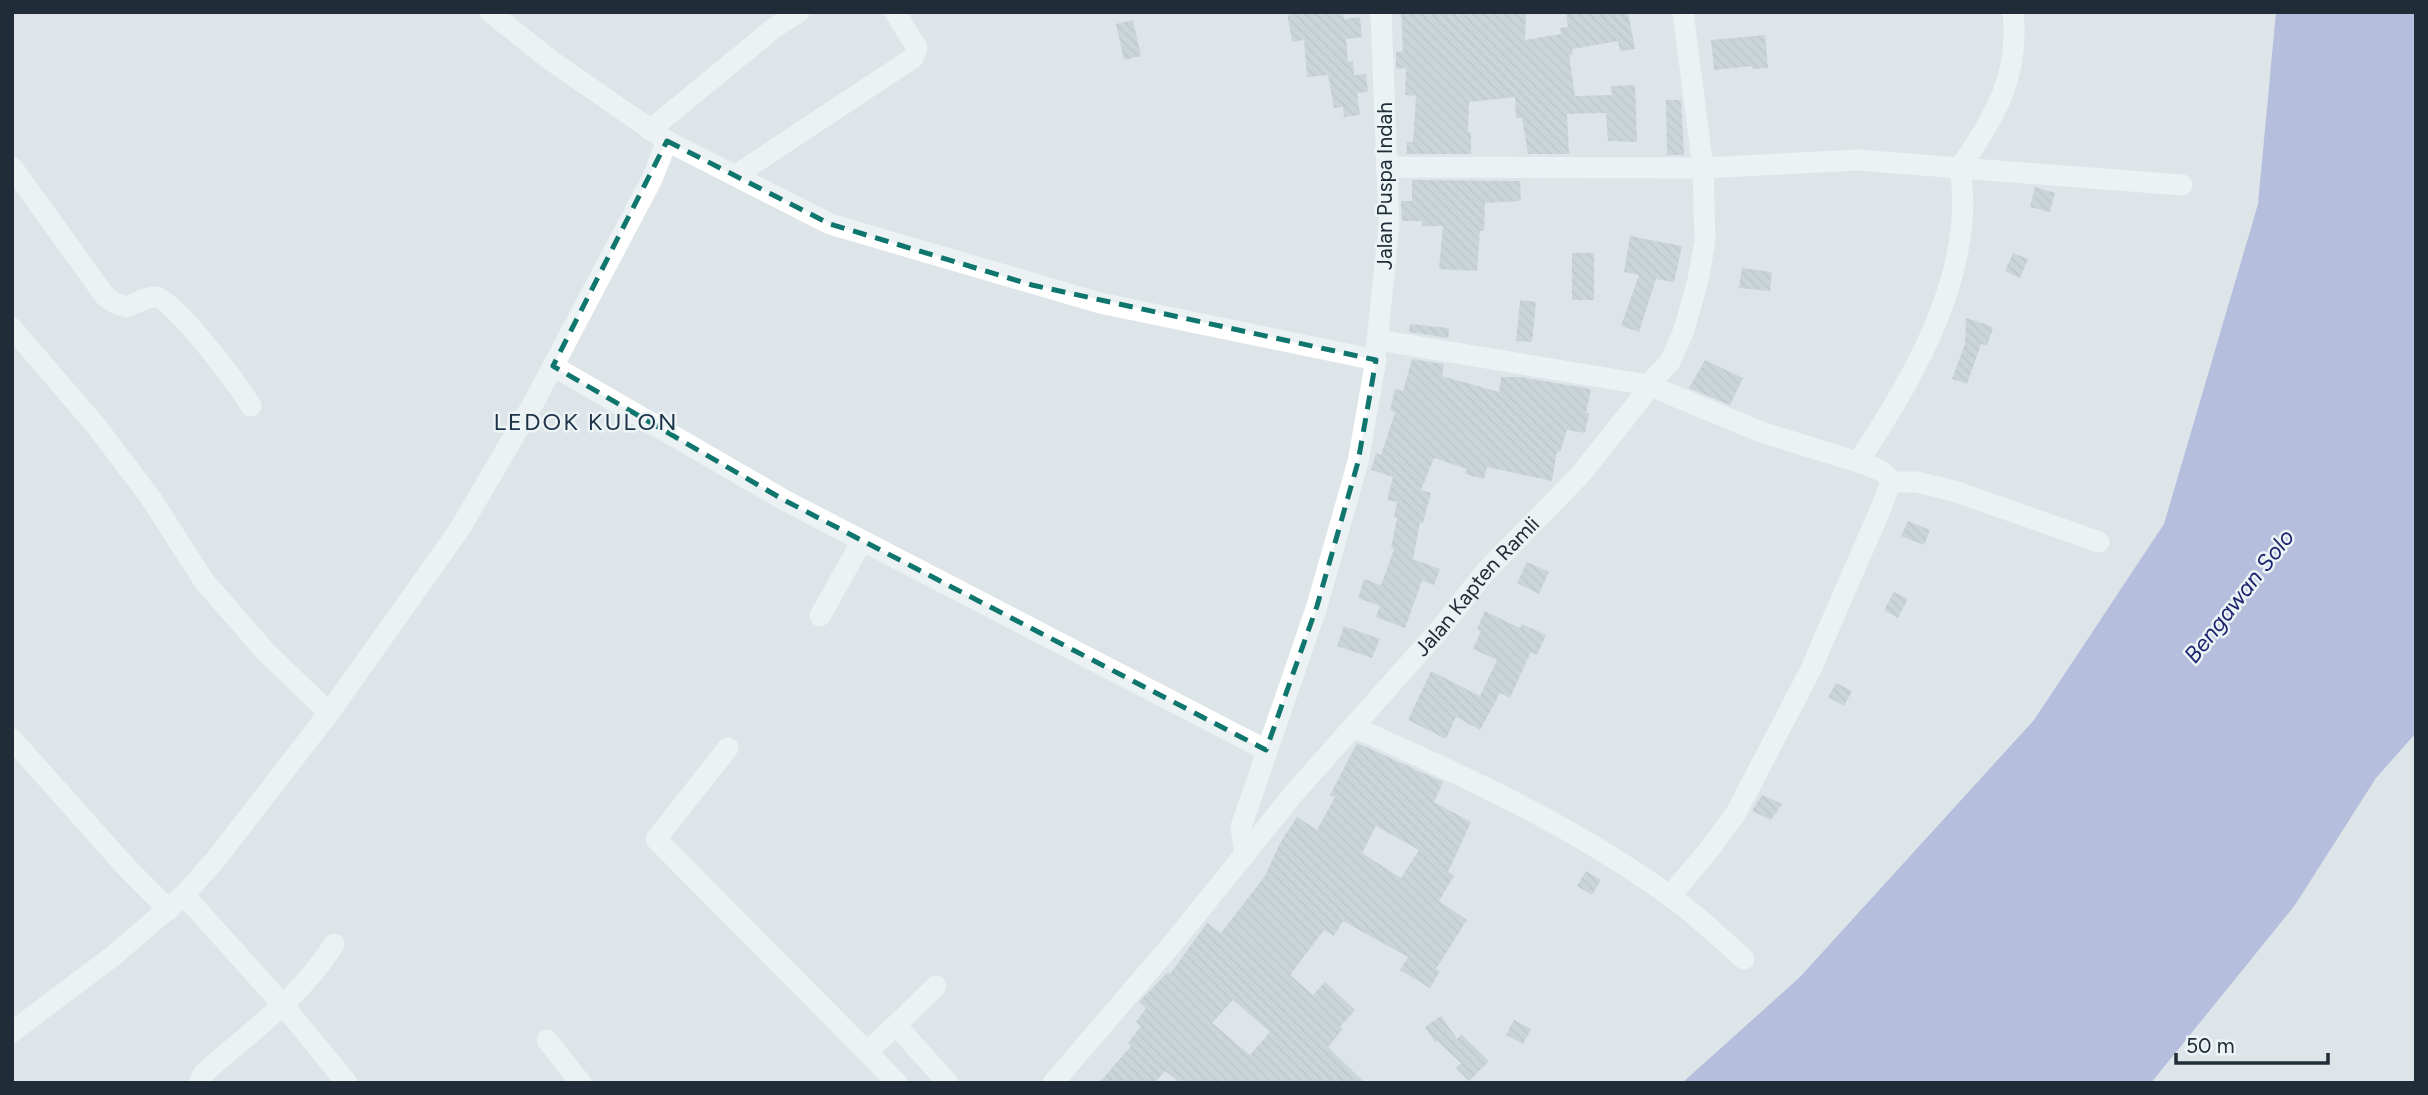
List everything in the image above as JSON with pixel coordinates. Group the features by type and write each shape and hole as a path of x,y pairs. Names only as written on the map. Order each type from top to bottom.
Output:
{"street":[{"path":"490,12 549,59 659,135 830,224 967,263 1032,285 1158,317 1377,350 1648,385 1761,432 1882,471 1891,482"},
{"path":"12,1032 177,903 225,848 329,713 459,530 553,366 652,179 659,135 774,29 799,12"},
{"path":"736,175 914,58 917,48 895,12"},
{"name":"Jalan Puspa Indah","path":"1245,855 1241,827 1317,606 1358,462 1377,350 1389,225 1381,12"},
{"name":"Jalan Kapten Ramli","path":"1053,1083 1173,943 1295,792 1441,628 1486,571 1580,475 1642,397 1648,385 1670,362 1684,330 1698,280 1705,241 1703,168 1683,12"},
{"path":"1858,462 1892,412 1942,306 1954,267 1960,234 1963,200 1960,168 2008,81 2016,34 2013,12"},
{"path":"1386,167 1703,168 1858,160 2182,185"},
{"path":"12,167 105,296 125,307 152,296 167,301 251,406"},
{"path":"12,328 105,437 150,497 204,581 265,651 329,713"},
{"path":"553,366 783,499 1266,750"},
{"path":"1891,482 1917,482 1954,491 2099,542"},
{"path":"1670,896 1736,813 1811,669 1891,482"},
{"path":"820,616 862,541"},
{"path":"1354,727 1455,772 1545,817 1620,861 1670,896 1744,959"},
{"path":"12,739 127,868 177,903 283,1005 347,1083"},
{"path":"728,748 656,839 897,1083"},
{"path":"199,1083 204,1074 236,1043 283,1005 324,961 334,944"},
{"path":"867,1052 936,986"},
{"path":"896,1025 948,1083"},
{"path":"547,1040 581,1083"}],"highlighted area":[{"path":"667,141 830,224 1032,285 1376,360 1358,462 1317,606 1266,750 784,500 553,366"}],"water":[{"name":"Bengawan Solo","path":"2276,12 2416,12 2416,733 2376,778 2295,905 2151,1083 1682,1083 1799,978 2034,720 2164,524 2258,204"}],"building":[{"path":"1287,12 1343,12 1344,19 1360,17 1362,37 1346,39 1348,62 1353,61 1354,75 1366,74 1368,92 1357,93 1360,115 1344,117 1343,107 1334,108 1328,75 1307,77 1304,40 1292,42"},
{"path":"1401,12 1526,12 1525,40 1561,34 1560,28 1568,27 1566,12 1628,12 1635,49 1620,51 1618,41 1572,49 1573,54 1569,55 1575,96 1612,95 1611,86 1635,85 1637,142 1608,141 1606,113 1567,114 1569,154 1528,154 1522,118 1516,118 1515,97 1469,102 1468,132 1471,132 1471,154 1406,154 1407,142 1413,142 1416,96 1405,95 1406,68 1396,69 1396,52 1403,51"},
{"path":"1133,20 1141,56 1124,60 1116,24"},
{"path":"1765,35 1768,68 1752,69 1752,66 1714,70 1711,40"},
{"path":"1666,100 1681,100 1684,155 1667,155"},
{"path":"1412,180 1520,181 1521,201 1485,203 1484,231 1480,231 1477,271 1439,269 1443,226 1422,226 1422,221 1402,221 1401,201 1412,201"},
{"path":"2035,187 2055,193 2050,212 2030,207"},
{"path":"1630,236 1682,246 1674,282 1656,279 1639,332 1621,326 1639,275 1624,272"},
{"path":"1572,253 1594,253 1594,300 1572,300"},
{"path":"2013,253 2028,259 2020,278 2005,271"},
{"path":"1742,268 1772,272 1770,291 1739,288"},
{"path":"1520,300 1536,302 1532,342 1516,341"},
{"path":"1966,318 1993,328 1987,346 1981,344 1967,384 1952,379 1965,344"},
{"path":"1410,324 1449,328 1448,338 1409,332"},
{"path":"1412,359 1444,364 1442,376 1499,392 1501,377 1520,377 1591,389 1585,433 1567,430 1560,452 1557,451 1552,481 1487,467 1484,479 1465,474 1467,469 1434,458 1421,490 1431,493 1423,523 1420,523 1413,559 1440,569 1434,585 1422,581 1405,628 1376,617 1380,606 1358,598 1364,579 1381,585 1394,549 1391,548 1397,502 1387,500 1393,477 1371,470 1376,453 1381,455 1395,412 1390,410 1395,389 1403,391"},
{"path":"1705,360 1743,378 1730,405 1689,388"},
{"path":"1908,521 1930,530 1924,545 1901,536"},
{"path":"1527,562 1549,572 1539,594 1517,583"},
{"path":"1894,592 1908,599 1898,618 1884,610"},
{"path":"1485,611 1520,628 1522,624 1546,635 1537,655 1531,652 1510,698 1500,693 1480,730 1456,717 1446,739 1408,720 1431,671 1480,696 1497,660 1473,649 1481,631 1477,629"},
{"path":"1344,626 1380,639 1372,658 1337,646"},
{"path":"1836,683 1852,691 1844,706 1828,697"},
{"path":"1357,743 1443,782 1434,802 1471,822 1448,872 1454,876 1439,901 1467,920 1436,969 1440,971 1430,988 1400,970 1408,957 1343,921 1334,936 1324,930 1290,975 1313,995 1325,982 1355,1010 1328,1047 1365,1083 1180,1083 1165,1071 1155,1083 1099,1083 1131,1046 1128,1043 1141,1026 1136,1022 1146,1008 1139,1002 1168,972 1170,974 1207,923 1221,933 1265,876 1280,843 1297,817 1317,830 1335,797 1330,795","holes":["1376,826 1419,850 1401,878 1362,853","1233,1000 1270,1032 1250,1055 1212,1023"]},
{"path":"1762,795 1782,804 1771,820 1752,811"},
{"path":"1586,871 1601,880 1592,895 1577,886"},
{"path":"1441,1016 1457,1039 1461,1034 1489,1061 1469,1081 1456,1068 1461,1063 1435,1042 1425,1027"},
{"path":"1514,1020 1531,1029 1523,1044 1506,1035"}],"district":[{"name":"LEDOK KULON","path":"586,422"}]}
